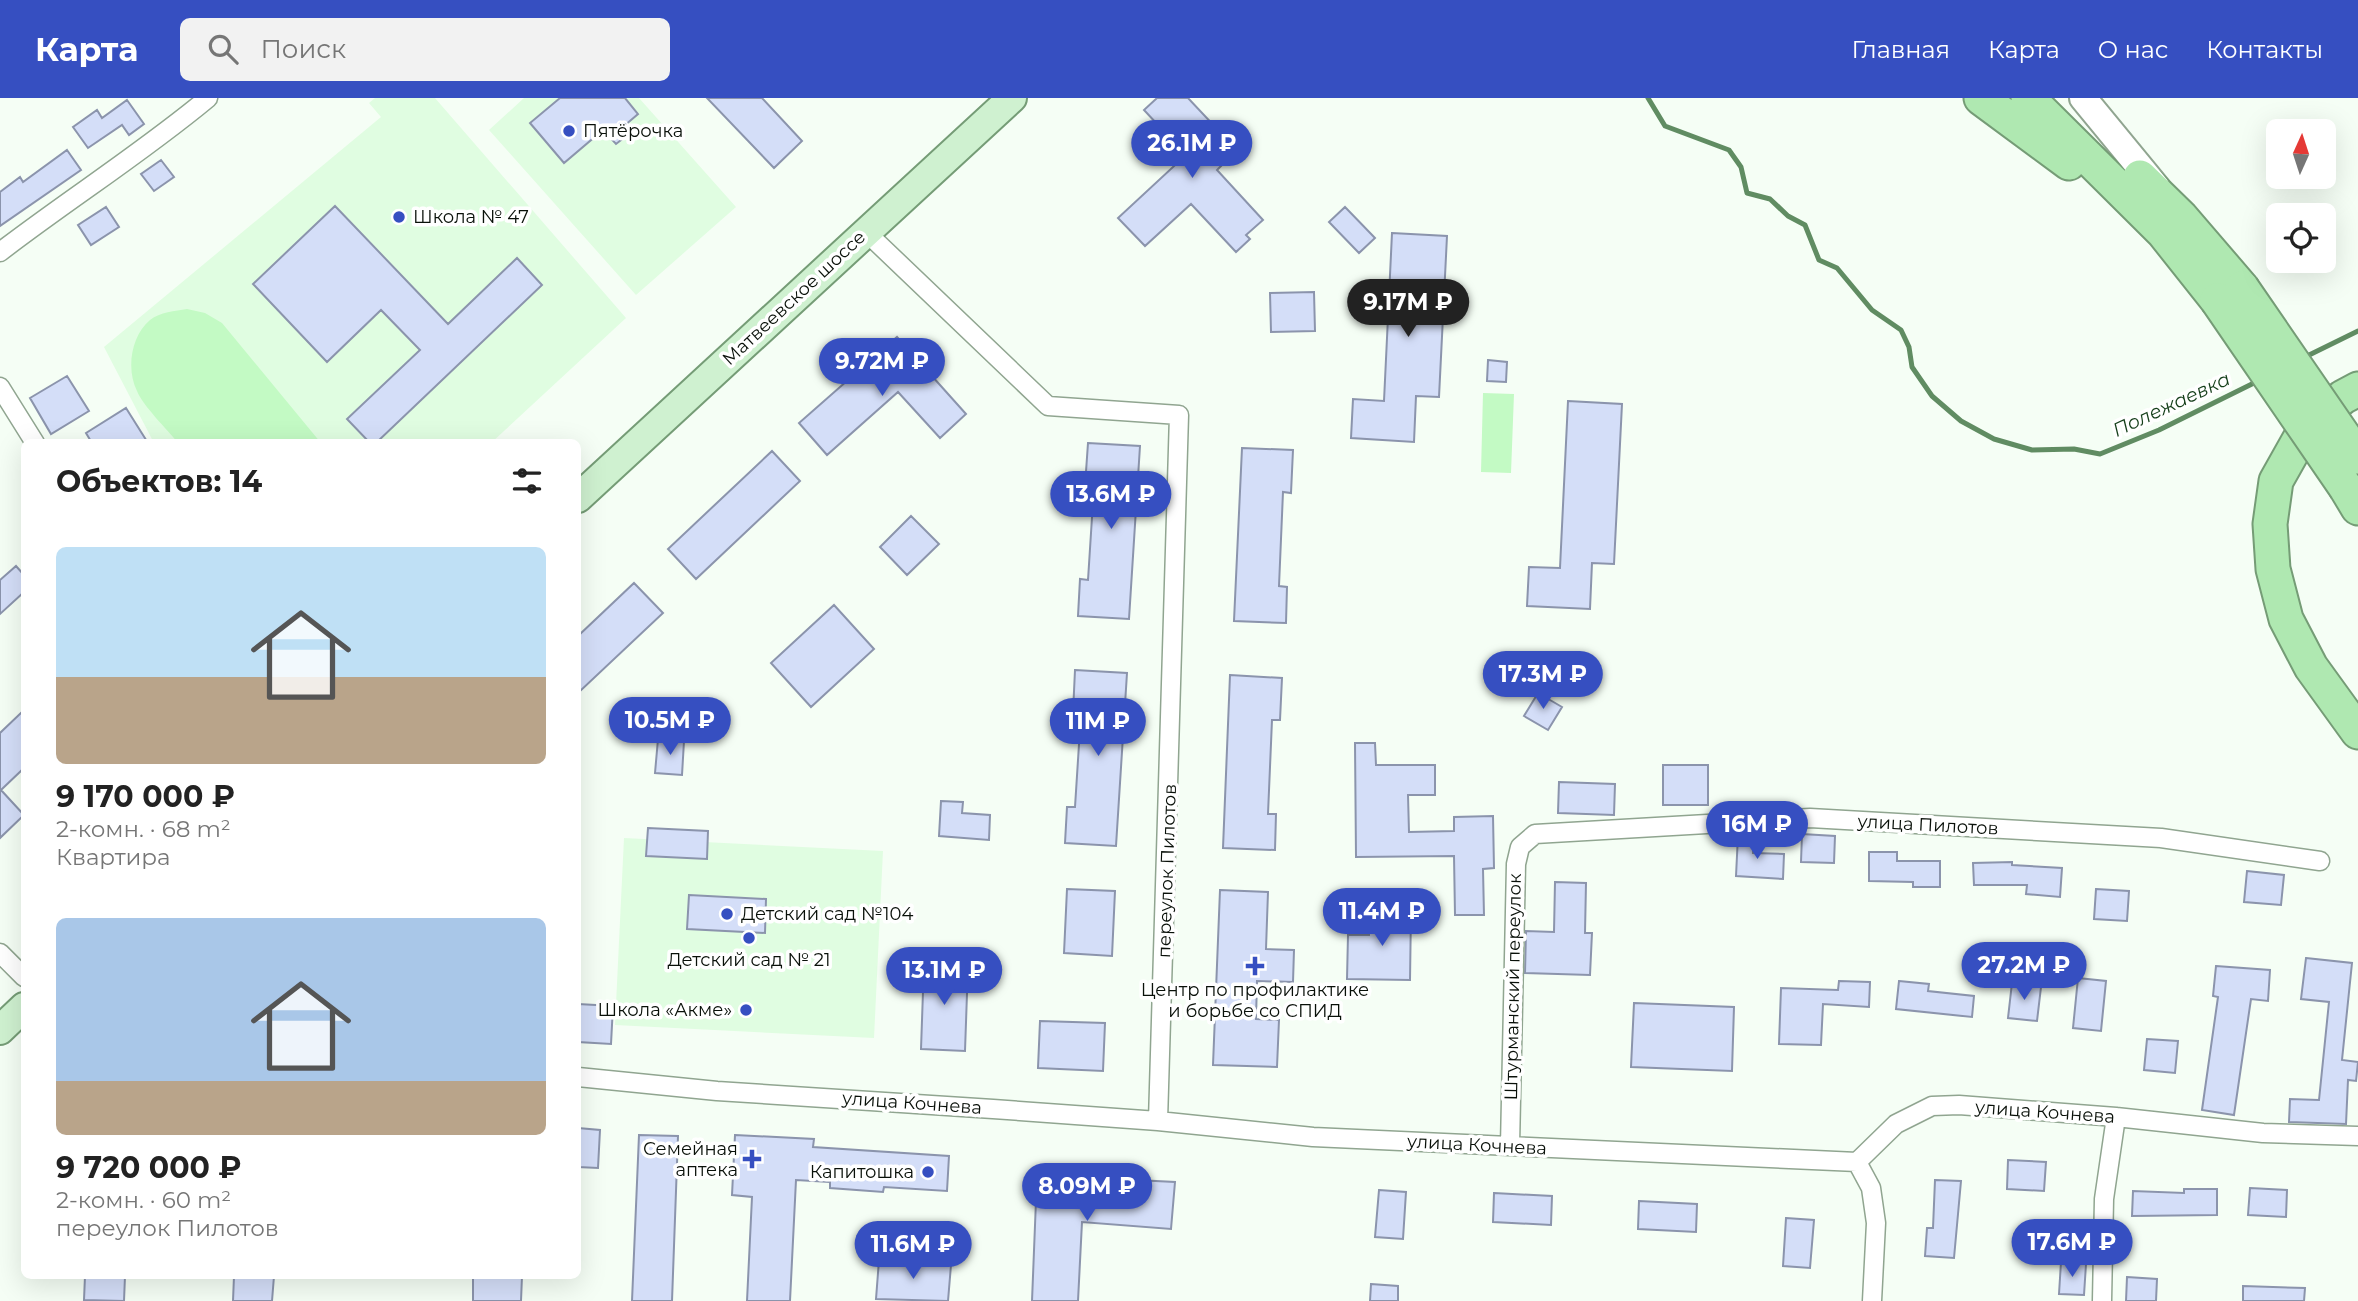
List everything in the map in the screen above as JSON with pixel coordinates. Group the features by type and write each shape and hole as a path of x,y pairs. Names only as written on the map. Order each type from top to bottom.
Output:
{"highway":[{"path":"1981,98 2172,224"},
{"path":"2028,98 2172,224"},
{"path":"2059,98 2172,224 2358,457"},
{"path":"2229,294 2352,498"},
{"path":"2358,389 2343,397 2307,426 2276,481 2270,524 2273,569 2287,619 2311,667 2358,732"}],"main road":[{"name":"Матвеевское шоссе","path":"581,495 1012,98"},
{"path":"2083,98 2172,224"},
{"path":"0,1030 21,1010"}],"street":[{"path":"0,251 171,129 208,98"},
{"name":"переулок Пилотов","path":"866,232 1048,406 1179,415 1158,1121"},
{"path":"0,387 32,439"},
{"name":"улица Пилотов","path":"1535,834 1810,818 2161,838 2320,861"},
{"name":"Штурманский переулок","path":"1510,1146 1516,864 1520,847 1535,834"},
{"path":"0,953 21,974"},
{"name":"улица Кочнева","path":"581,1077 717,1091 1158,1121 1313,1137 1857,1162 1896,1124 1932,1106 1959,1105 2116,1117 2263,1133 2358,1136"},
{"path":"2102,1301 2104,1199 2116,1117"},
{"path":"1857,1162 1871,1188 1876,1223 1872,1301"}],"shaded area":[{"name":"Школа № 47","path":"375,98 435,98 626,318 495,439 152,439 104,347 381,117 369,103"},
{"path":"524,98 639,98 736,207 636,295 489,130"},
{"name":"Детский сад № 21","path":"624,838 883,851 874,1038 615,1025"}],"green space":[{"path":"187,309 205,313 222,323 318,439 175,439 140,397 131,363 138,335 150,320"},
{"path":"1483,393 1514,394 1511,473 1481,472"}],"building":[{"name":"Пятёрочка","path":"560,98 625,98 638,114 624,126 630,133 616,144 603,130 564,163 530,123"},
{"path":"707,98 762,98 802,141 774,168"},
{"path":"1157,98 1188,98 1235,148 1224,158 1226,161 1217,170 1263,220 1246,235 1250,239 1236,252 1191,204 1145,246 1118,218 1186,155 1144,110"},
{"path":"127,100 144,124 129,135 122,125 88,148 73,127 97,110 102,118"},
{"path":"67,150 81,170 0,226 0,192 20,177 23,182"},
{"path":"161,160 174,177 154,191 141,174"},
{"path":"335,206 448,324 517,258 542,285 380,439 366,439 347,419 420,350 381,310 327,362 253,284"},
{"path":"106,207 119,227 91,245 78,225"},
{"path":"1345,207 1375,238 1359,253 1329,222"},
{"path":"1392,233 1447,236 1439,397 1416,396 1414,442 1351,438 1353,399 1384,401"},
{"path":"1314,292 1315,331 1271,332 1270,293"},
{"path":"897,337 966,414 940,438 898,392 827,455 799,423"},
{"path":"1488,360 1507,362 1506,382 1487,381"},
{"path":"67,376 89,411 51,434 30,398"},
{"path":"1568,401 1622,404 1614,564 1592,563 1590,609 1527,606 1529,567 1560,568"},
{"path":"126,408 145,439 90,439 86,433"},
{"path":"1088,443 1140,446 1129,619 1078,616 1080,579 1088,580 1094,486 1085,486"},
{"path":"1242,448 1293,450 1291,493 1283,492 1279,586 1287,587 1286,623 1234,621"},
{"path":"772,451 800,481 696,579 668,549"},
{"path":"911,516 939,544 907,575 880,547"},
{"path":"16,566 21,572 21,595 0,614 0,580"},
{"path":"634,583 663,613 581,690 581,633"},
{"path":"834,605 874,649 811,707 771,663"},
{"path":"1075,670 1127,673 1116,846 1065,843 1067,807 1075,807 1081,713 1073,713"},
{"path":"1230,675 1282,678 1280,720 1272,720 1268,814 1276,814 1275,850 1223,848"},
{"path":"1538,693 1562,707 1548,730 1524,716"},
{"path":"21,713 21,771 1,790 21,812 21,818 0,838 0,733"},
{"path":"658,739 684,741 682,775 655,773"},
{"path":"1355,743 1375,743 1376,765 1435,765 1435,795 1408,795 1409,832 1454,831 1454,817 1493,816 1494,868 1483,869 1484,915 1455,915 1454,856 1356,857"},
{"path":"1663,765 1708,765 1708,805 1663,805"},
{"path":"1559,782 1615,784 1614,815 1558,813"},
{"path":"941,801 963,802 962,813 990,815 989,840 939,836"},
{"path":"648,828 708,831 707,859 646,856"},
{"path":"1802,834 1835,836 1834,863 1801,862"},
{"path":"1738,835 1754,835 1753,853 1784,854 1783,879 1736,876"},
{"path":"1869,852 1897,852 1897,861 1940,861 1940,887 1913,887 1913,882 1869,881"},
{"path":"2012,862 2012,865 2062,868 2060,897 2026,894 2027,885 1974,885 1973,863"},
{"path":"2247,871 2284,875 2281,905 2244,902"},
{"path":"1555,882 1586,883 1585,933 1592,933 1590,975 1525,973 1526,931 1554,932"},
{"path":"1067,889 1115,891 1112,956 1064,953"},
{"path":"2096,889 2129,891 2127,921 2094,919"},
{"name":"Центр по профилактике и борьбе со СПИД","path":"1220,890 1268,892 1266,949 1294,950 1293,982 1257,981 1256,1019 1279,1020 1277,1067 1213,1065"},
{"name":"Детский сад №104","path":"689,895 766,899 765,933 687,929"},
{"path":"1369,910 1411,911 1410,980 1347,979 1348,935 1369,935"},
{"path":"2306,958 2352,963 2342,1060 2358,1062 2356,1081 2348,1080 2346,1124 2289,1122 2290,1099 2319,1100 2329,1002 2301,999"},
{"path":"924,963 968,965 965,1051 921,1049"},
{"path":"2216,966 2270,970 2268,1001 2251,999 2234,1115 2202,1110 2218,997 2213,996"},
{"path":"2078,978 2106,981 2101,1031 2073,1028"},
{"path":"1839,981 1870,982 1869,1007 1823,1004 1821,1045 1779,1044 1781,988 1838,990"},
{"path":"1899,981 1929,984 1928,991 1974,996 1972,1017 1896,1009"},
{"path":"2012,983 2041,987 2037,1021 2008,1018"},
{"path":"1634,1003 1734,1007 1732,1071 1631,1067"},
{"path":"581,1004 613,1006 611,1044 581,1042"},
{"path":"1040,1021 1105,1023 1103,1071 1038,1068"},
{"path":"2147,1039 2178,1041 2175,1073 2144,1070"},
{"path":"581,1128 600,1130 598,1168 581,1167"},
{"path":"639,1135 678,1136 672,1301 632,1301"},
{"path":"735,1135 814,1139 813,1147 949,1156 947,1191 884,1187 883,1192 830,1188 830,1182 796,1180 790,1301 747,1301 752,1197 732,1195"},
{"path":"2008,1160 2046,1162 2044,1191 2007,1189"},
{"path":"1037,1175 1175,1182 1171,1229 1082,1222 1078,1301 1032,1301"},
{"path":"1935,1180 1961,1181 1954,1258 1925,1256 1927,1228 1933,1228"},
{"path":"2250,1188 2287,1190 2286,1217 2248,1215"},
{"path":"2184,1189 2217,1189 2217,1215 2132,1216 2133,1191 2184,1193"},
{"path":"1379,1190 1406,1192 1403,1239 1375,1237"},
{"path":"1494,1193 1552,1196 1551,1225 1493,1222"},
{"path":"1639,1201 1697,1204 1696,1232 1638,1229"},
{"path":"1786,1218 1814,1220 1810,1268 1783,1266"},
{"path":"879,1260 951,1265 948,1301 876,1299"},
{"path":"2061,1262 2086,1264 2084,1295 2059,1294"},
{"path":"2127,1277 2157,1279 2156,1301 2126,1301"},
{"path":"85,1279 125,1279 124,1301 84,1300"},
{"path":"234,1279 274,1279 272,1301 233,1301"},
{"path":"473,1279 522,1279 521,1301 473,1301"},
{"path":"1371,1284 1398,1286 1398,1301 1370,1301"},
{"path":"2243,1286 2305,1288 2304,1301 2243,1301"}],"waterway":[{"name":"Полежаевка","path":"1648,98 1665,126 1729,150 1741,167 1747,193 1770,199 1788,216 1805,225 1819,260 1837,268 1872,310 1901,330 1909,347 1912,367 1932,396 1961,421 1994,439 2032,450 2074,449 2100,454 2159,430 2260,380"},
{"name":"Полежаевка","path":"2303,358 2358,331"}],"place":[{"name":"Пятёрочка","path":"569,131"},
{"name":"Школа № 47","path":"399,217"},
{"name":"Детский сад №104","path":"727,914"},
{"name":"Детский сад № 21","path":"749,938"},
{"name":"Центр по профилактике и борьбе со СПИД","path":"1255,966"},
{"name":"Школа «Акме»","path":"746,1010"},
{"name":"Семейная аптека","path":"752,1159"},
{"name":"Капитошка","path":"928,1172"}]}
